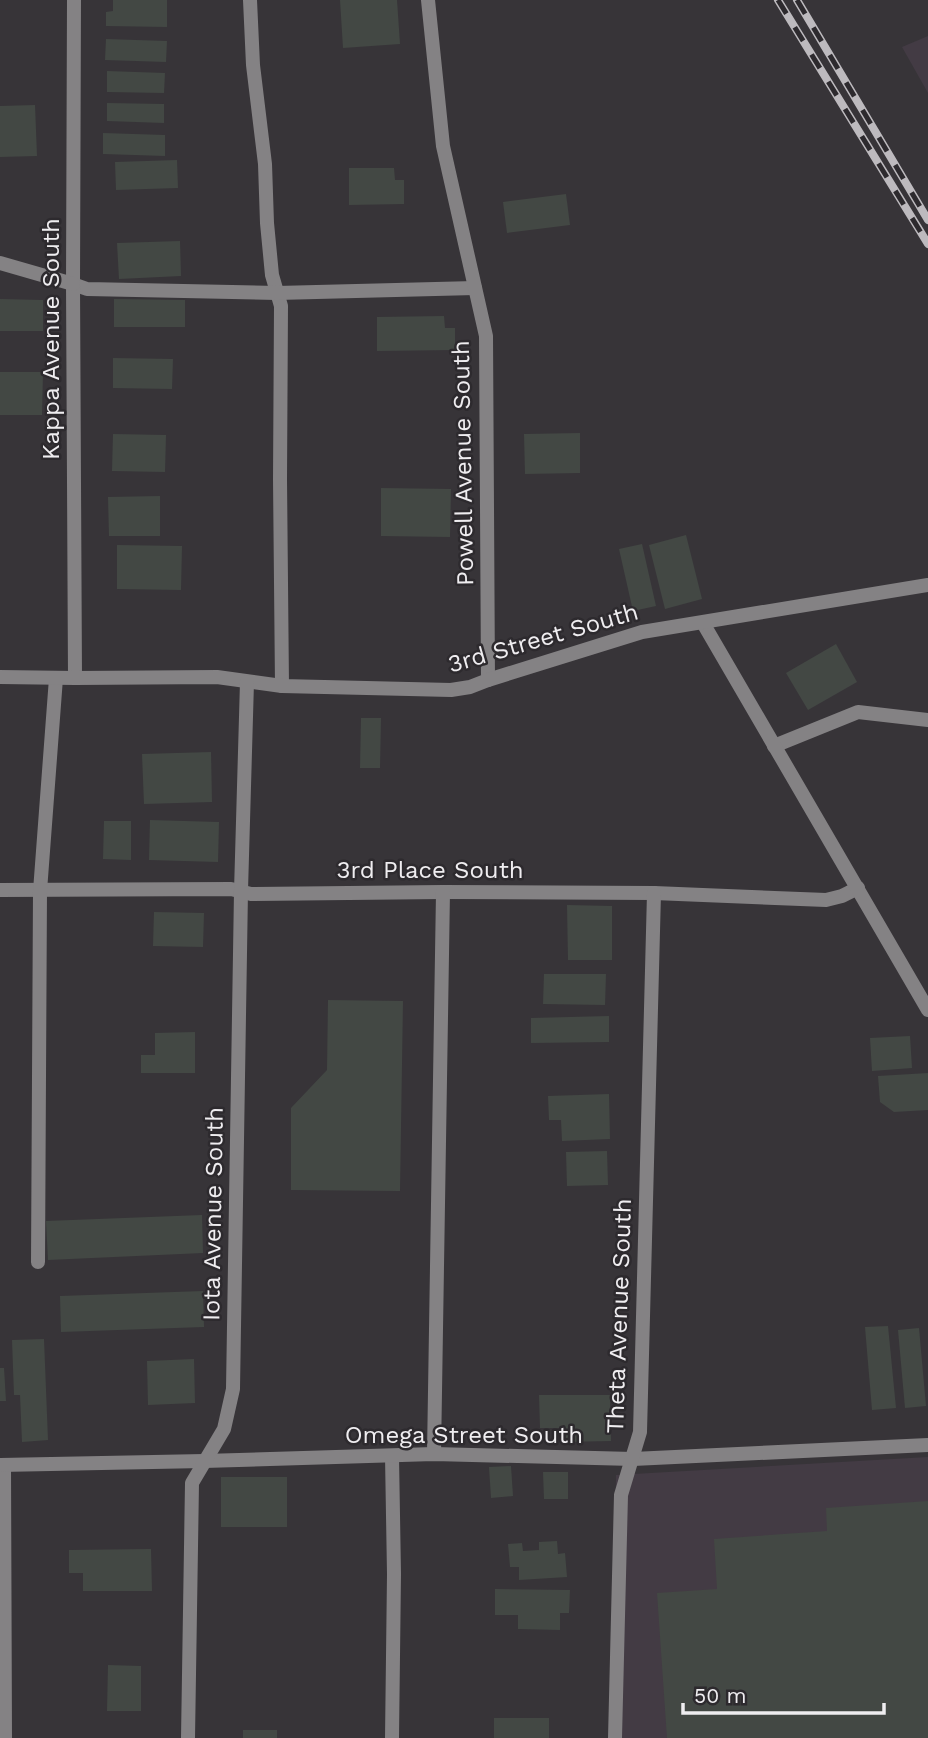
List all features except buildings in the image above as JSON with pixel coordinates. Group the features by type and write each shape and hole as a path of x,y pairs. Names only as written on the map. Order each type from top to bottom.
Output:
{"street":[{"name":"Kappa Avenue South","path":"74,0 75,678"},
{"path":"250,0 253,65 265,164 272,275 281,306 282,686"},
{"name":"Powell Avenue South","path":"428,0 443,146 486,336 488,680"},
{"path":"0,263 88,289 277,293 475,288"},
{"name":"3rd Street South","path":"0,677 217,677 282,686 451,690 470,687 642,632 928,585"},
{"path":"703,622 928,1010"},
{"path":"38,1262 40,891 56,678"},
{"name":"Iota Avenue South","path":"188,1738 192,1483 224,1429 233,1389 247,682"},
{"path":"774,746 858,712 928,720"},
{"name":"3rd Place South","path":"0,890 231,889 251,894 654,893 827,900 858,888"},
{"path":"434,1454 443,892"},
{"name":"Theta Avenue South","path":"615,1738 621,1495 640,1432 654,893"},
{"name":"Omega Street South","path":"2,1465 434,1454 633,1459 928,1445"},
{"path":"391,1456 394,1574 392,1738"},
{"path":"2,1465 5,1738"}],"shaded area":[{"path":"928,36 928,93 902,47"},
{"path":"928,1457 928,1738 612,1738 616,1475"}],"railway":[{"path":"778,0 928,244"},
{"path":"797,0 928,220"}]}
